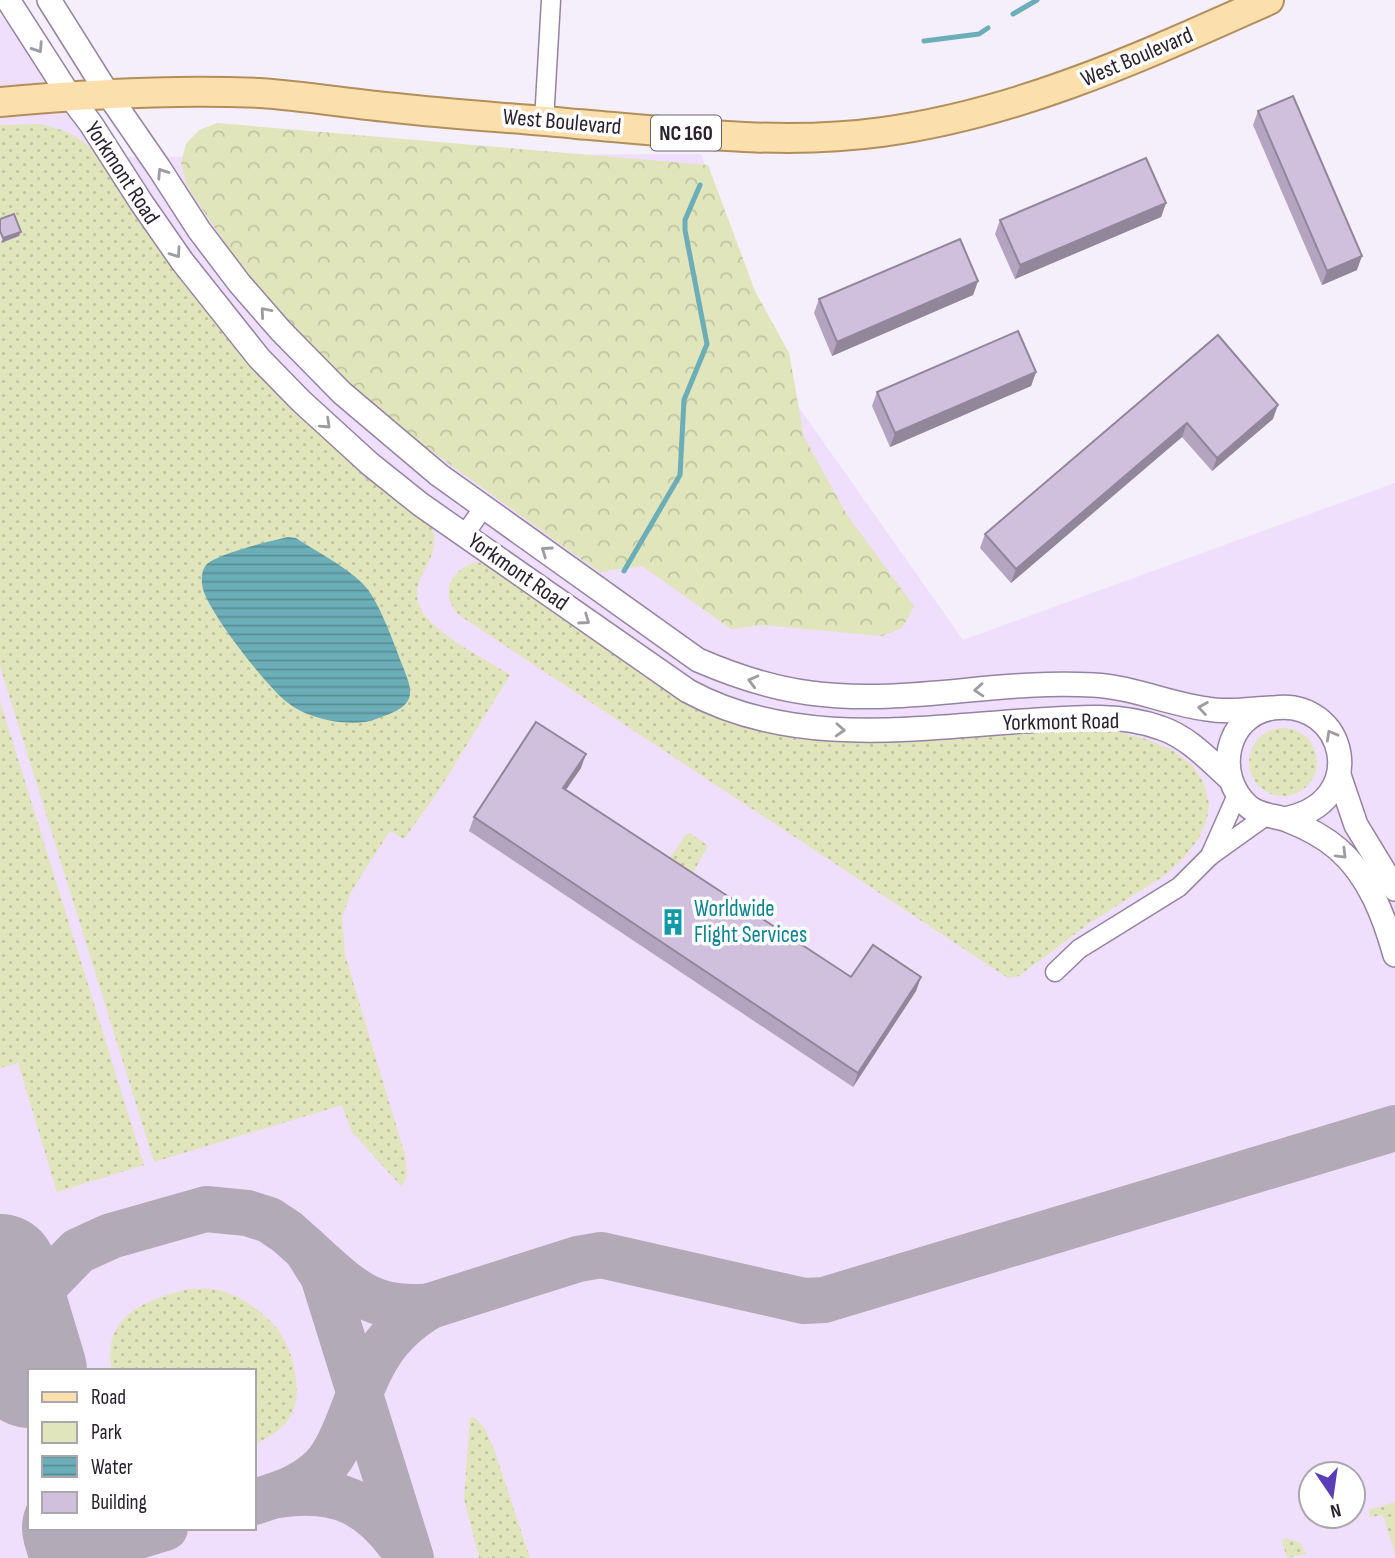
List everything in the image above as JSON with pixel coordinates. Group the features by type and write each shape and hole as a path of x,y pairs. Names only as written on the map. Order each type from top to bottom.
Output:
{"main road":[{"name":"West Boulevard","path":"0,102 69,95 264,93 398,109 725,136 828,137 882,132 945,121 1010,105 1080,82 1269,0"}],"street":[{"name":"Yorkmont Road","path":"8,0 182,261 259,358 301,401 370,464 420,504 688,691 713,705 733,712 784,724 848,731 1065,718 1124,719 1161,727 1199,751 1250,808 1325,839 1348,859 1376,901 1395,955"},
{"name":"Yorkmont Road","path":"49,0 198,230 281,331 342,393 439,475 698,660 745,680 809,693 852,696 912,695 1089,684 1133,690 1209,710 1290,707 1308,712 1324,723 1334,738 1340,756 1339,775 1356,825 1395,889"},
{"path":"544,121 551,0"},
{"path":"464,535 484,507"},
{"path":"1210,856 1233,787 1227,760 1231,742 1247,720 1271,708"},
{"path":"1055,972 1079,949 1179,887 1210,856 1275,818 1302,816 1319,806 1332,792 1339,775"}],"shaded area":[{"path":"0,14 120,157 701,154 781,382 963,640 1395,483 1395,1558 0,1558"}],"green space":[{"path":"217,123 708,165 755,291 789,353 804,437 847,515 914,606 902,628 882,636 763,625 731,629 642,566 599,572 394,424 318,353 243,271 187,186 181,163 186,144 199,130"},
{"path":"40,124 59,129 74,136 96,153 132,206 429,523 434,536 434,548 419,581 419,605 428,619 444,634 510,675 437,793 404,839 390,831 352,890 342,917 345,955 404,1152 406,1175 401,1186 352,1132 342,1105 154,1162 0,666 0,243 19,236 0,223 0,125","holes":["288,537 296,538 355,578 368,590 227,555"]},
{"path":"473,563 490,567 658,683 812,737 848,741 898,741 1048,731 1118,732 1146,739 1172,750 1192,765 1204,783 1209,804 1207,819 1199,838 1183,859 1164,876 1091,922 1019,976 1008,978 459,615 450,599 449,585 458,572"},
{"path":"0,701 144,1165 57,1192 18,1063 0,1068"},
{"path":"1283,728 1296,731 1307,738 1314,749 1317,762 1314,775 1307,786 1296,793 1283,796 1270,793 1259,786 1252,775 1249,762 1252,749 1259,738 1270,731"},
{"path":"690,833 708,846 686,885 662,870 686,834"},
{"path":"189,1289 217,1290 243,1300 269,1319 287,1345 295,1371 296,1398 288,1420 281,1428 256,1444 256,1369 112,1369 110,1352 113,1337 120,1324 142,1305"},
{"path":"474,1417 485,1429 495,1452 530,1558 479,1558 464,1499 470,1418"},
{"path":"1395,1502 1395,1554 1383,1515 1370,1517 1369,1510"},
{"path":"1285,1538 1300,1543 1306,1554 1287,1558 1282,1541"}],"water":[{"path":"288,537 296,538 335,562 355,576 369,591 385,621 409,684 409,698 397,711 371,721 355,723 324,719 305,713 288,703 267,682 216,615 202,586 205,566 234,552"}],"building":[{"path":"1293,96 1362,256 1327,271 1258,111"},
{"path":"1146,158 1166,203 1020,265 1000,220"},
{"path":"14,214 21,232 3,238 0,219"},
{"path":"960,239 978,281 837,342 819,299"},
{"path":"1018,331 1036,372 895,433 877,392"},
{"path":"1218,335 1278,405 1217,458 1187,423 1016,569 985,534"},
{"name":"Worldwide Flight Services","path":"536,722 586,754 563,788 851,977 873,945 921,977 858,1073 474,817"}],"waterway":[{"path":"1013,14 1037,0"},
{"path":"924,41 979,34 988,28"},
{"path":"624,571 680,475 684,400 707,344 685,230 685,220 700,185"}],"taxiway":[{"path":"306,1249 361,1294 375,1301 409,1307 430,1306 578,1259 601,1255 804,1301 824,1300 1395,1128"},
{"path":"30,1368 33,1310 49,1281 78,1251 111,1236 206,1209 247,1213 269,1220 306,1249 323,1276 411,1558"},
{"path":"256,1501 310,1479 329,1461 380,1352 401,1328 430,1306"},
{"path":"278,1495 319,1493 352,1502 380,1522 406,1553"},
{"path":"65,1558 158,1530"}],"runway":[{"path":"0,1271 29,1369"},
{"path":"80,1530 88,1558"}],"place":[{"name":"Worldwide Flight Services","path":"673,922"}]}
